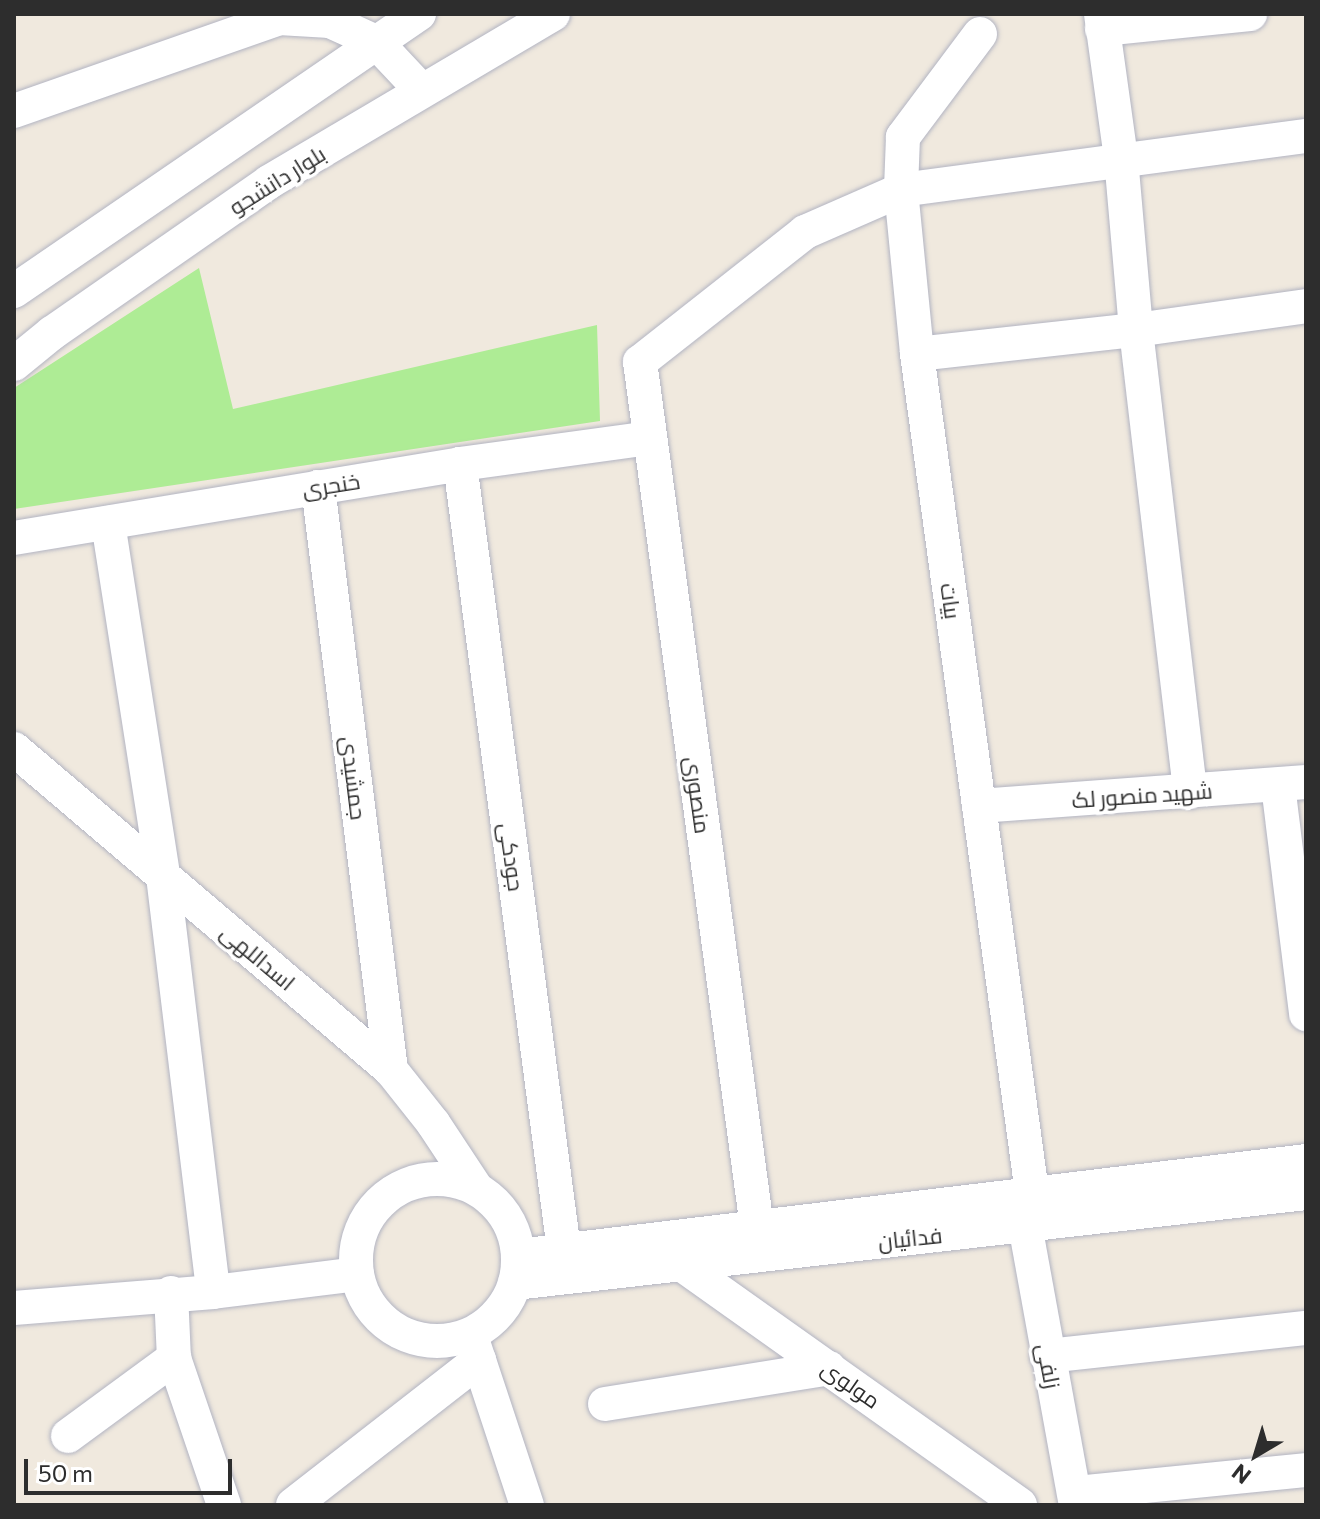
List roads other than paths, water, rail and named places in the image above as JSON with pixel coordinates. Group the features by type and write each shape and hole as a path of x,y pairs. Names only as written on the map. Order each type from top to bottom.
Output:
{"street":[{"path":"14,291 419,14"},
{"name":"بلوار دانشجو","path":"14,364 52,333 269,182 553,14"},
{"path":"1190,792 1136,330 1121,158 1102,21 1250,14"},
{"path":"14,111 279,18 330,21 376,42 422,91"},
{"name":"بیات","path":"980,34 903,137 901,190 917,354 1032,1192"},
{"path":"901,190 1121,158 1306,136"},
{"name":"منصوری","path":"757,1227 640,362 805,232 901,190"},
{"path":"917,354 1136,330 1306,306"},
{"name":"خنجری","path":"14,538 460,464 649,438"},
{"name":"جودکی","path":"460,464 564,1250"},
{"name":"جمشیدی","path":"318,487 391,1070"},
{"path":"108,523 163,876 213,1292"},
{"name":"اسداللهی","path":"14,749 391,1070 433,1123 476,1188"},
{"path":"1292,784 1306,1014"},
{"name":"شهید منصور لک","path":"979,806 1292,784"},
{"name":"فدائیان","path":"516,1270 564,1250 1306,1161"},
{"path":"293,1505 475,1347 505,1305 516,1270 512,1229 497,1206 476,1188 451,1179 425,1179 400,1187 379,1202 364,1223 356,1248 357,1274 365,1297 379,1317 399,1331 422,1340 446,1340 475,1347"},
{"name":"فدائیان","path":"516,1270 681,1264 1306,1193"},
{"name":"زلفی","path":"1025,1225 1076,1499"},
{"name":"مولوی","path":"681,1264 1020,1505"},
{"path":"14,1305 213,1292 357,1274"},
{"path":"171,1293 174,1358 224,1505"},
{"path":"1047,1356 1306,1328"},
{"path":"475,1347 527,1505"},
{"path":"68,1436 174,1358"},
{"path":"605,1404 829,1368"},
{"path":"1076,1499 1306,1470"}]}
